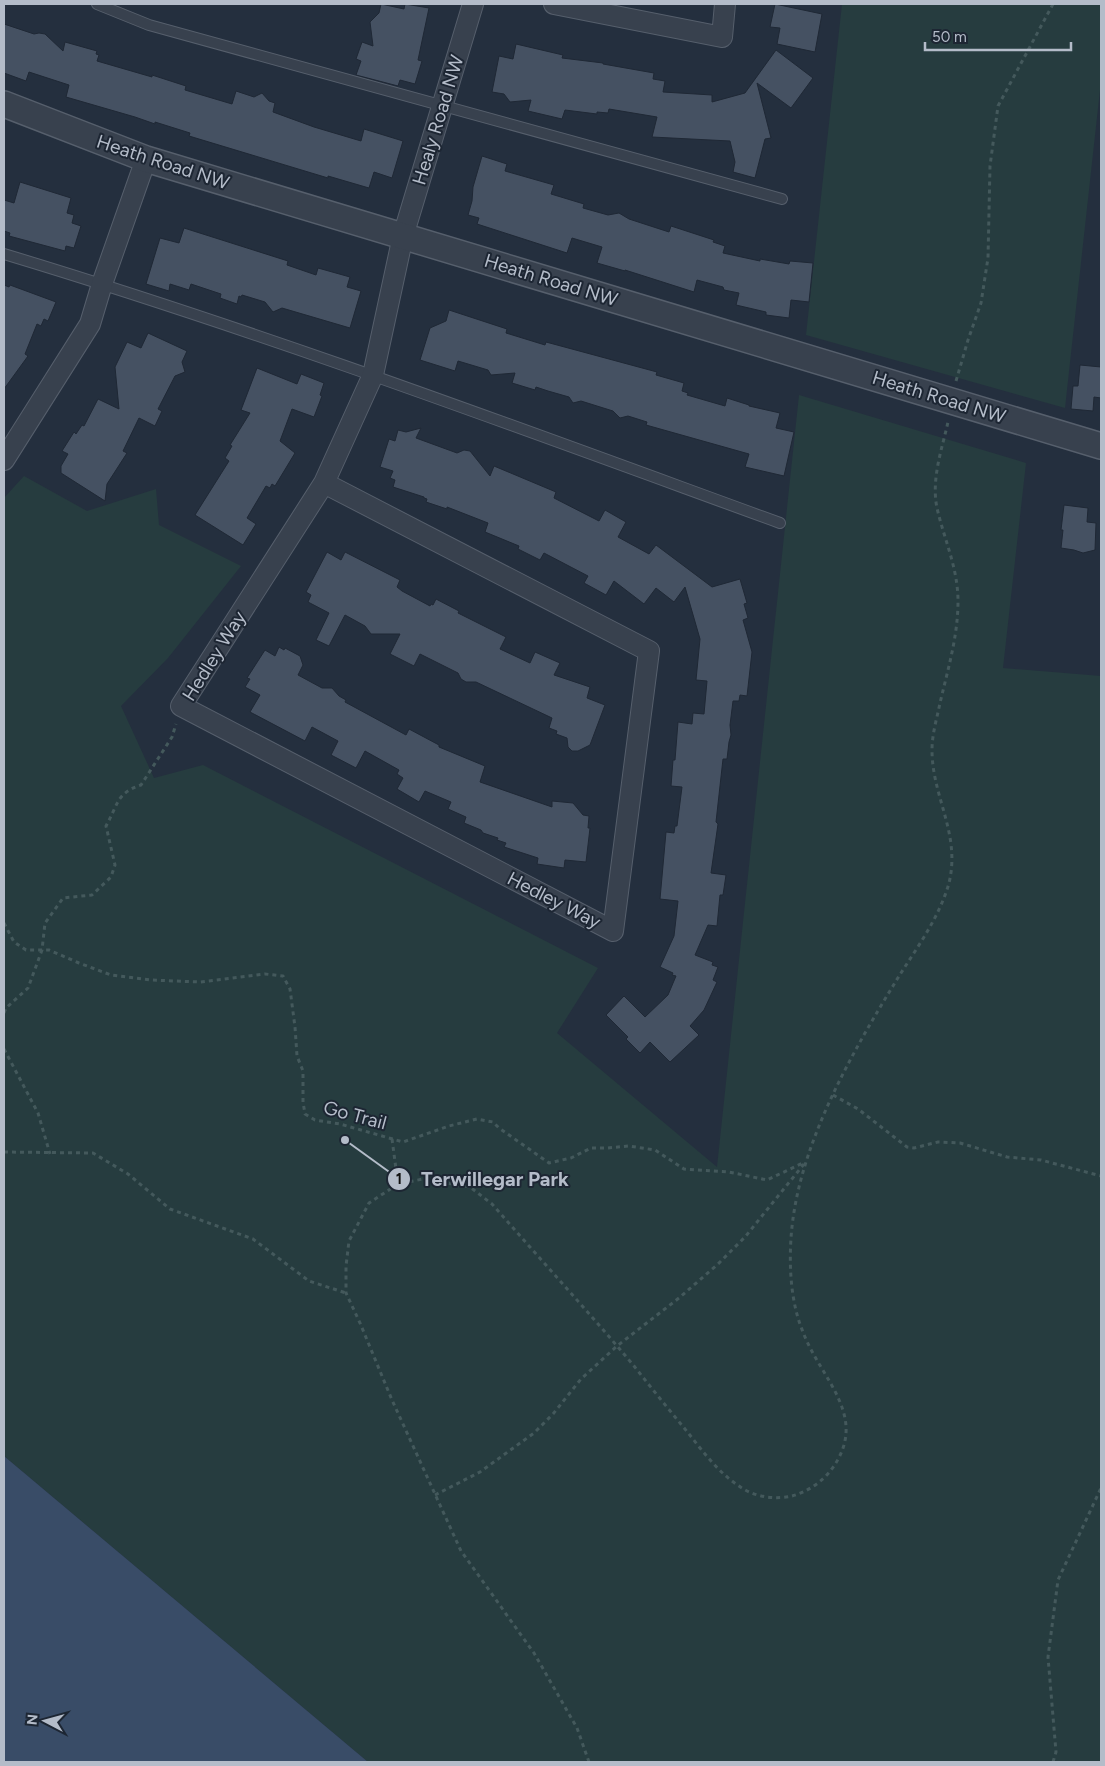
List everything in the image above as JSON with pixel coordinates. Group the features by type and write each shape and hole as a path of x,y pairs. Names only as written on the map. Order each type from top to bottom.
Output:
{"street":[{"name":"Healy Road NW","path":"403,236 473,4"},
{"path":"554,4 722,36 725,4"},
{"name":"Heath Road NW","path":"4,104 146,159 1101,446"},
{"path":"4,460 90,324 146,159"},
{"name":"Hedley Way","path":"324,483 649,651 613,931 181,706 324,483 373,375 403,236"}],"lane":[{"path":"97,4 149,24 782,199"},
{"path":"4,254 102,284 373,375 780,523"}],"path":[{"path":"589,1762 577,1728 534,1653 461,1551 392,1400 346,1293 346,1266 349,1241 369,1203 398,1184 423,1178 470,1187 492,1204 618,1346 715,1466 741,1488 767,1497 796,1495 812,1488 826,1477 836,1463 844,1447 846,1418 837,1393 803,1334 792,1294 791,1238 798,1192 806,1161 832,1095 861,1038 941,907 949,881 952,859 951,835 933,766 932,749 934,729 955,642 958,609 954,566 936,505 934,482 953,401 957,374 981,303 988,258 990,166 998,106 1054,4"},
{"path":"4,1013 6,1008 28,988 42,950 45,923 63,898 92,895 111,877 115,865 106,826 115,810 118,798 128,789 141,785 172,737 181,706"},
{"name":"Go Trail","path":"4,923 14,942 26,950 50,950 111,975 151,980 200,982 265,974 283,976 290,990 297,1056 302,1071 305,1114 315,1120 340,1124 403,1142 449,1126 477,1119 493,1122 549,1163 571,1158 591,1148 629,1146 655,1150 684,1169 715,1170 767,1180 806,1161"},
{"path":"4,1048 38,1113 50,1154"},
{"path":"832,1095 858,1109 907,1148 938,1142 960,1143 1007,1157 1041,1160 1101,1176"},
{"path":"392,1139 398,1184"},
{"path":"4,1152 92,1153 128,1174 170,1208 253,1239 309,1281 346,1293"},
{"path":"436,1495 480,1472 534,1432 553,1414 581,1379 618,1346 680,1298 718,1264 745,1237 806,1161"},
{"path":"1053,1762 1056,1752 1048,1657 1058,1580 1101,1488"}],"green space":[{"path":"842,4 1101,4 1101,81 1065,408 806,335"},
{"path":"799,395 1026,463 1003,668 1101,676 1101,1762 368,1762 4,1456 4,498 24,476 87,511 156,489 159,525 241,566 168,658 121,706 154,778 203,765 598,968 557,1033 717,1167"}],"water":[{"path":"4,1456 368,1762 4,1762"}],"building":[{"path":"381,4 404,9 405,4 429,8 418,60 422,61 415,84 400,80 398,86 356,75 361,61 356,59 362,42 373,46 370,22 379,13"},
{"path":"775,4 822,14 815,52 777,44 780,28 770,27"},
{"path":"4,24 34,34 45,34 63,51 65,42 97,51 96,54 99,55 97,61 152,77 152,75 186,86 185,90 232,104 236,91 254,97 262,93 269,101 275,103 273,112 314,127 361,141 364,129 403,141 392,178 374,172 369,188 328,176 328,178 189,136 190,133 155,122 155,124 66,97 69,85 29,72 26,81 4,73"},
{"path":"516,44 563,55 562,58 603,63 654,73 653,79 665,81 663,92 712,95 712,102 745,93 776,50 813,78 791,108 757,83 771,138 765,139 755,178 733,172 735,162 730,141 652,137 657,117 609,109 608,113 597,112 597,114 565,110 562,119 528,111 531,100 510,102 504,94 492,92 499,56 513,59"},
{"path":"482,156 507,164 505,171 554,185 551,194 584,204 583,208 608,215 619,213 629,219 669,232 671,226 714,240 713,242 725,246 723,253 760,261 760,259 789,264 790,261 813,263 809,302 791,300 789,318 766,315 766,312 736,305 739,293 724,290 723,287 697,280 694,292 597,263 602,247 572,238 567,253 477,224 479,218 468,215 473,187"},
{"path":"20,182 71,198 67,213 74,215 72,223 81,226 74,248 66,246 65,251 9,236 10,233 4,231 4,200 14,203"},
{"path":"184,228 288,261 287,265 316,275 318,268 350,277 347,287 361,291 350,328 282,308 273,312 265,302 242,295 241,297 239,296 237,304 220,298 221,294 191,284 189,290 170,284 169,291 146,284 160,238 179,243"},
{"path":"4,285 9,287 10,285 56,302 48,321 44,319 41,326 37,324 25,354 28,356 4,389"},
{"path":"449,310 507,329 506,333 545,345 546,342 657,372 656,375 684,383 682,391 688,393 687,395 725,406 727,398 749,406 780,413 776,428 794,432 784,476 745,467 749,454 646,425 647,422 628,416 620,418 613,411 581,401 573,403 569,397 536,387 535,390 512,383 515,373 491,375 488,370 458,361 455,371 420,360 430,328 446,321"},
{"path":"148,333 187,351 182,362 185,372 175,376 158,409 162,411 155,426 139,418 123,451 127,453 107,484 105,501 61,473 61,466 68,454 62,451 74,432 76,434 82,425 84,426 98,399 119,409 115,367 127,342 141,348"},
{"path":"1080,365 1101,367 1101,398 1094,397 1093,411 1071,409 1073,386 1078,386"},
{"path":"257,368 297,384 301,374 324,383 320,395 322,396 314,417 292,409 280,441 295,453 275,486 272,484 270,488 266,486 247,518 256,524 243,545 195,515 229,461 225,458 232,446 230,445 250,413 241,410"},
{"path":"421,428 416,438 457,453 464,450 470,451 490,476 494,466 556,492 554,498 599,521 605,510 626,522 618,537 649,554 656,545 712,587 740,579 747,603 744,604 748,618 743,620 752,652 747,696 740,695 739,701 733,701 730,725 731,735 727,759 723,759 716,822 718,824 711,873 726,875 723,895 720,895 717,926 708,925 695,955 713,962 712,965 718,967 713,980 717,982 704,1010 690,1026 699,1035 670,1062 650,1042 640,1053 626,1039 628,1037 606,1015 624,996 645,1017 668,995 676,976 660,967 674,936 678,901 660,899 666,832 674,833 675,826 677,826 682,787 671,786 673,760 675,760 678,722 692,724 693,713 704,714 707,681 696,680 700,639 685,587 674,602 656,588 644,604 614,581 606,595 584,583 588,576 544,553 540,560 518,549 519,546 485,532 488,523 447,507 447,509 426,502 427,499 424,497 393,487 395,480 390,478 393,471 380,467 389,439 395,441 398,430 406,432"},
{"path":"1064,505 1088,508 1087,522 1096,523 1095,550 1083,553 1061,548"},
{"path":"327,552 341,560 345,552 400,580 397,587 430,606 431,604 433,605 436,599 459,611 458,613 506,637 500,649 530,663 535,652 560,663 554,675 590,687 587,698 605,705 590,745 578,751 572,751 568,747 567,738 556,734 557,731 549,728 552,718 476,682 466,682 461,679 458,673 420,654 414,666 390,654 400,634 371,634 365,626 345,615 329,646 316,640 329,613 308,602 311,595 306,592"},
{"path":"279,647 300,656 303,665 298,675 322,688 332,688 339,696 346,700 345,702 406,735 409,729 439,745 439,747 485,766 480,782 552,807 552,801 573,803 583,815 589,816 588,828 590,828 586,862 565,860 564,868 537,864 538,858 504,847 506,843 497,840 498,838 464,823 466,817 448,809 451,802 425,791 419,802 397,789 403,778 397,774 399,770 365,751 356,768 331,755 338,741 312,727 305,741 250,712 260,695 245,687 250,679 247,678 265,650 275,656"}],"place":[{"name":"Terwillegar Park","path":"345,1140"}]}
